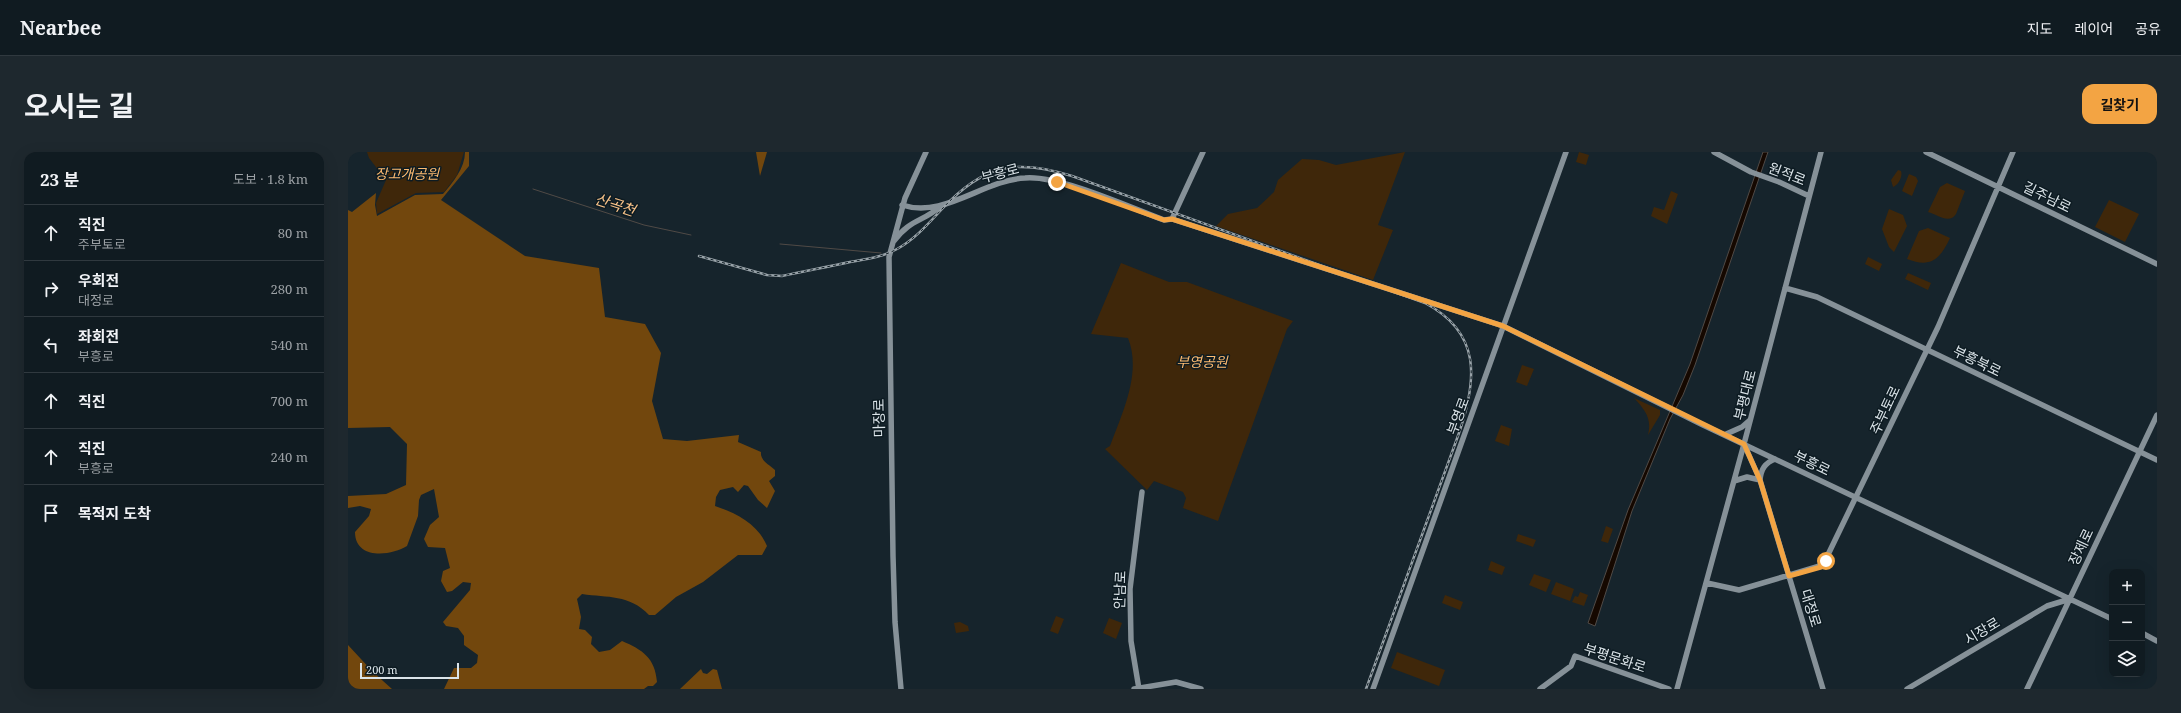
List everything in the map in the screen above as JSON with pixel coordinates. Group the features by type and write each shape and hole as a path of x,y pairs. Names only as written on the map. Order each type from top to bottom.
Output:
{"main road":[{"name":"마장로","path":"901,689 895,622 893,556 889,258 902,205 926,152"},
{"path":"1172,219 1203,152"},
{"name":"부영로","path":"1372,689 1566,152"},
{"name":"원적로","path":"1714,152 1765,179 1779,182 1809,196"},
{"name":"부평대로","path":"1677,689 1707,582 1821,152"},
{"name":"길주남로","path":"1926,152 2157,264"},
{"name":"주부토로","path":"1707,582 1739,590 1823,565 1857,498 1948,306 1997,186 2013,152"},
{"name":"부흥로","path":"902,205 918,209 943,205 1000,182 1013,179 1036,178 1061,183 1164,220 1172,219 1503,326 1683,416 2109,618"},
{"path":"892,245 900,232 912,222 932,213 943,205"},
{"name":"부흥북로","path":"1785,288 1817,297 2157,460"},
{"name":"장제로","path":"2027,689 2157,415"},
{"path":"1724,435 1742,427 1750,420"},
{"name":"대정로","path":"1744,444 1760,480 1823,689"},
{"path":"1734,481 1747,477 1760,480 1761,472 1768,462 1775,459"},
{"name":"안남로","path":"1138,689 1131,641 1130,589 1142,492"},
{"name":"시장로","path":"1907,689 2047,606 2070,599"},
{"path":"2145,635 2157,641"},
{"name":"부평문화로","path":"1540,689 1571,666 1575,656 1669,689"},
{"path":"1138,689 1176,682 1201,689"}],"green space":[{"name":"장고개공원","path":"367,152 464,152 457,175 444,192 416,193 377,214 376,203 386,180 369,158"},
{"path":"1405,152 1378,225 1393,230 1373,280 1216,226 1228,214 1257,208 1274,192 1278,180 1302,159 1319,160 1336,165"},
{"path":"1579,152 1589,155 1586,165 1576,162"},
{"path":"1898,170 1901,171 1901,178 1893,187 1891,180"},
{"path":"1909,174 1916,177 1918,181 1912,196 1902,191"},
{"path":"1947,183 1965,191 1956,214 1950,219 1946,219 1928,212 1940,187"},
{"path":"1671,191 1678,194 1667,224 1651,216 1654,207 1664,210"},
{"path":"2109,200 2139,214 2125,242 2095,227"},
{"path":"1889,209 1903,215 1907,226 1894,252 1889,247 1882,229"},
{"path":"1928,228 1950,238 1942,252 1938,257 1928,262 1915,262 1907,259 1919,231"},
{"path":"1868,257 1882,264 1879,271 1865,264"},
{"name":"부영공원","path":"1121,263 1169,282 1187,282 1293,321 1287,329 1218,521 1183,508 1186,498 1183,492 1154,481 1147,490 1105,449 1110,446 1129,393 1133,365 1132,351 1128,338 1091,334"},
{"path":"1908,273 1931,283 1928,290 1905,279"},
{"path":"1522,365 1534,369 1527,386 1516,382"},
{"path":"1634,398 1660,410 1660,415 1648,435 1649,424 1647,415"},
{"path":"1501,425 1512,429 1509,446 1495,441"},
{"path":"1606,526 1613,529 1608,543 1601,541"},
{"path":"1518,534 1536,540 1533,547 1516,541"},
{"path":"1491,561 1505,567 1502,575 1488,570"},
{"path":"1534,574 1551,580 1546,592 1529,585"},
{"path":"1556,582 1574,589 1570,601 1551,594"},
{"path":"1580,592 1588,595 1584,606 1572,602 1575,596 1578,597"},
{"path":"1445,595 1463,602 1460,610 1442,603"},
{"path":"1056,616 1064,619 1058,634 1050,631"},
{"path":"1109,618 1122,623 1116,639 1103,633"},
{"path":"960,622 968,626 969,631 956,633 954,623"},
{"path":"1397,652 1445,670 1439,686 1391,668"}],"shaded area":[{"path":"465,152 469,152 469,166 441,200 525,256 599,268 605,317 645,324 661,353 652,401 663,439 687,441 739,435 738,442 761,452 763,460 775,470 775,476 769,481 775,491 767,508 758,500 748,486 744,485 738,492 733,487 720,490 716,497 715,506 746,520 758,531 767,546 762,555 738,555 703,582 676,597 655,615 649,615 634,603 618,598 582,594 577,599 581,617 579,629 585,630 592,637 591,644 599,652 610,650 622,641 642,652 651,661 654,667 657,682 653,686 648,686 644,689 444,689 454,668 471,668 477,663 478,655 464,645 464,636 458,628 446,626 443,622 470,590 471,583 463,582 452,591 447,592 441,581 443,571 450,568 445,548 428,547 424,539 430,525 439,517 434,489 421,495 419,500 418,516 407,546 392,552 375,553 367,551 361,547 357,541 355,532 369,516 371,509 360,506 348,508 348,496 386,494 406,485 407,444 390,427 348,428 348,210 352,212 376,193 375,205 377,216 415,195 443,194 461,169"},
{"path":"756,152 767,152 760,176"},
{"path":"1763,152 1768,152 1695,365 1683,395 1670,419 1632,511 1595,626 1588,623 1628,510 1690,364"},
{"path":"348,645 373,672 392,689 348,689"},
{"path":"701,669 703,673 707,674 713,669 717,670 722,689 680,689"}],"waterway":[{"name":"산곡천","path":"533,189 644,225 691,235"},
{"name":"산곡천","path":"780,244 881,253"}],"railway":[{"path":"699,256 767,275 782,276 880,256 892,252 910,241 957,194 986,174 1001,169 1033,167 1052,170 1072,176 1425,303 1444,315 1457,329 1466,343 1470,359 1471,376 1469,395 1459,433 1366,689"}],"route":[{"path":"1057,182 1164,220 1172,219 1503,326 1744,444 1751,456 1760,480 1789,576 1821,567 1826,561"}]}
